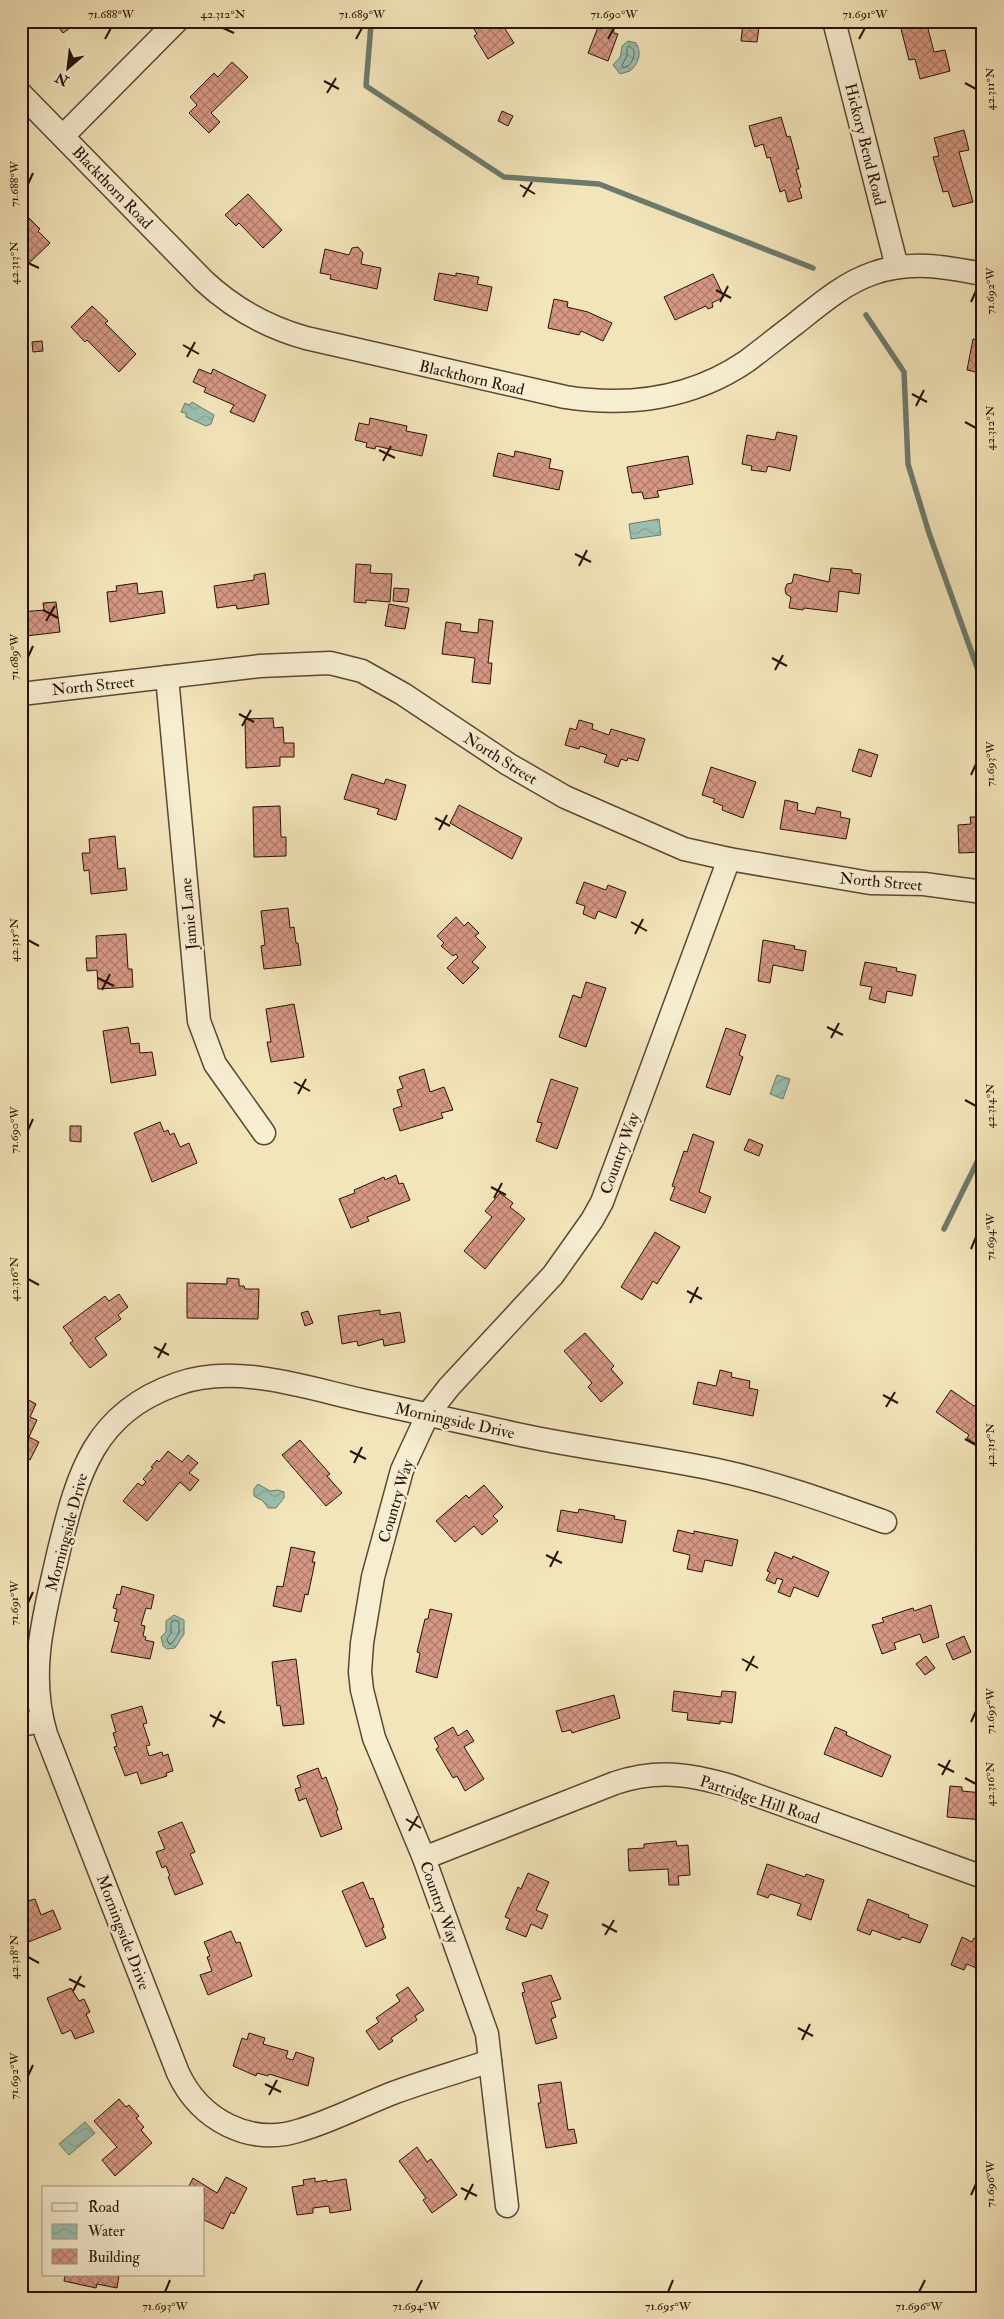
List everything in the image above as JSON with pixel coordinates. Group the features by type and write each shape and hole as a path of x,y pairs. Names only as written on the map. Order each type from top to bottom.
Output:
{"street":[{"path":"63,136 177,21"},
{"name":"Hickory Bend Road","path":"834,21 897,267"},
{"name":"Blackthorn Road","path":"21,94 204,281 219,295 251,317 269,326 306,338 565,397 589,401 636,401 678,392 705,383 746,361 848,284 874,273 897,267 930,265 983,274"},
{"name":"North Street","path":"21,694 292,663 330,663 362,671 403,694 508,764 565,797 684,848 728,859 870,883 924,884 983,892"},
{"name":"Jamie Lane","path":"167,677 199,1021 216,1064 264,1133"},
{"name":"Country Way","path":"508,2206 487,2034 479,2006 424,1858 374,1738 366,1709 360,1672 362,1643 373,1577 402,1470 428,1414 450,1387 553,1275 592,1220 602,1202 728,859"},
{"name":"Morningside Drive","path":"490,2061 394,2093 301,2130 282,2135 262,2135 242,2131 224,2124 207,2113 193,2099 178,2073 32,1723 37,1696 40,1634 73,1495 81,1471 98,1442 134,1406 178,1383 228,1374 314,1388 528,1436 717,1470 778,1485 884,1522"},
{"name":"Partridge Hill Road","path":"424,1858 634,1776 657,1774 701,1778 731,1786 983,1877"}],"water":[{"path":"628,41 636,43 639,50 639,58 636,65 630,71 620,74 613,65 620,57 622,46"},
{"path":"192,402 214,415 211,424 206,426 186,417 186,413 181,412 185,403 189,405"},
{"path":"659,519 661,535 631,539 629,524"},
{"path":"777,1075 790,1079 783,1099 770,1094"},
{"path":"258,1484 270,1491 278,1490 284,1492 284,1498 276,1508 268,1508 263,1501 254,1496 254,1489"},
{"path":"174,1615 184,1620 184,1634 175,1648 167,1649 163,1646 161,1637 166,1632 166,1621"},
{"path":"85,2122 95,2133 69,2155 59,2144"}],"building":[{"path":"54,21 80,21 63,33"},
{"path":"469,21 500,21 514,43 488,59 474,36 477,34"},
{"path":"601,21 613,21 614,33 618,34 608,61 588,53 598,27 602,29"},
{"path":"737,21 763,21 762,28 759,27 757,42 741,41 743,23"},
{"path":"904,21 926,21 934,52 945,50 950,71 920,79 915,59 909,60 900,25 905,24"},
{"path":"232,62 248,77 211,113 220,122 209,133 189,113 197,105 190,97 214,73 218,77"},
{"path":"502,111 513,116 508,126 498,121"},
{"path":"781,117 787,137 790,136 799,169 796,169 802,198 788,202 785,190 780,192 770,157 767,158 763,144 755,147 749,126"},
{"path":"964,130 969,150 959,152 973,202 953,207 948,191 943,192 933,157 939,156 934,138"},
{"path":"248,194 282,230 263,248 239,223 236,226 225,215"},
{"path":"21,210 40,229 38,231 50,243 25,267 21,263"},
{"path":"358,247 363,253 361,264 381,268 377,289 330,279 331,275 320,273 325,249 349,255 352,248"},
{"path":"439,273 456,276 456,273 479,277 477,284 492,287 487,311 434,300"},
{"path":"713,274 724,297 712,303 713,307 708,309 706,306 675,320 664,297"},
{"path":"554,299 568,302 567,307 588,312 612,323 603,341 581,331 579,335 548,328"},
{"path":"92,306 108,321 105,323 136,354 119,372 71,327"},
{"path":"973,339 983,341 983,381 980,380 981,373 967,370"},
{"path":"42,341 43,351 33,352 32,342"},
{"path":"199,369 211,374 213,369 266,395 254,422 230,412 234,405 204,392 206,388 193,382"},
{"path":"370,418 407,426 406,431 427,435 422,456 376,446 375,449 366,447 367,443 355,440 359,423 369,425"},
{"path":"777,432 797,436 790,471 768,466 766,472 751,470 752,466 742,464 747,435 775,440"},
{"path":"515,451 551,459 549,468 563,471 559,490 493,476 498,453 514,457"},
{"path":"688,456 693,484 657,491 659,497 644,499 642,492 632,493 627,467"},
{"path":"356,564 371,565 370,573 392,574 390,602 366,600 366,603 354,602"},
{"path":"831,568 852,570 852,573 861,574 859,594 839,591 837,612 789,608 791,597 786,594 785,589 787,584 792,583 794,574 829,582"},
{"path":"265,573 269,604 237,609 236,605 217,608 214,586 254,580 254,575"},
{"path":"137,583 138,594 162,591 165,613 110,622 107,592 117,591 116,586"},
{"path":"394,588 409,589 407,602 393,601"},
{"path":"56,602 60,632 26,636 25,633 21,633 21,612 44,610 43,603"},
{"path":"389,604 409,608 405,629 385,626"},
{"path":"479,619 493,621 488,663 492,663 490,684 472,682 475,658 442,654 446,622 461,624 460,631 478,633"},
{"path":"273,718 274,728 283,727 284,743 294,743 294,757 280,757 280,766 246,768 245,719"},
{"path":"579,720 593,724 592,729 609,735 611,729 645,739 638,761 628,758 627,761 621,759 618,767 604,762 607,755 580,746 579,749 565,745 570,728 576,730"},
{"path":"859,749 878,755 871,777 852,771"},
{"path":"711,767 756,782 743,818 722,810 723,806 713,802 715,799 702,795"},
{"path":"352,774 384,784 386,779 406,785 396,820 377,814 379,809 344,799"},
{"path":"785,800 798,803 797,810 815,814 817,807 841,812 840,817 850,819 846,839 780,829"},
{"path":"459,805 522,838 512,859 450,823"},
{"path":"280,806 281,837 286,837 286,856 254,857 253,807"},
{"path":"970,817 982,817 983,852 959,853 958,825 971,824"},
{"path":"115,836 118,869 125,868 127,890 91,894 89,870 84,871 82,853 90,853 89,839"},
{"path":"584,882 606,890 608,885 626,892 616,918 598,911 595,919 583,914 585,906 576,903"},
{"path":"288,908 290,928 294,927 301,965 264,969 261,946 265,945 261,911"},
{"path":"456,917 464,926 468,922 479,933 475,936 486,947 472,962 479,968 463,984 447,968 458,957 456,954 453,956 441,946 444,943 437,936"},
{"path":"126,934 128,969 132,969 133,987 98,989 97,970 87,971 86,958 97,958 96,936"},
{"path":"763,940 795,946 794,949 806,951 803,971 773,965 770,983 758,981"},
{"path":"865,962 897,968 896,971 916,975 912,996 887,991 885,1003 869,999 872,987 860,985"},
{"path":"586,982 606,988 586,1047 559,1037 573,995 581,998"},
{"path":"983,991 982,1018 976,1005 982,1002 979,993"},
{"path":"294,1004 304,1057 271,1062 267,1042 271,1042 266,1009"},
{"path":"128,1027 131,1044 139,1043 140,1053 152,1052 156,1075 111,1083 103,1031"},
{"path":"726,1028 746,1035 739,1055 743,1057 730,1095 706,1087"},
{"path":"424,1069 430,1092 444,1087 453,1110 441,1113 443,1118 400,1131 393,1109 402,1106 397,1090 403,1088 399,1077"},
{"path":"551,1079 578,1088 557,1149 536,1141 542,1123 537,1122"},
{"path":"160,1122 164,1132 168,1130 170,1135 174,1133 180,1147 189,1143 197,1163 152,1182 134,1133"},
{"path":"70,1126 81,1126 81,1142 70,1141"},
{"path":"693,1134 714,1142 699,1192 711,1197 705,1213 670,1200 675,1187 672,1186 684,1151 687,1152"},
{"path":"749,1139 763,1145 759,1156 744,1150"},
{"path":"396,1175 399,1184 403,1183 410,1200 367,1217 369,1221 351,1228 339,1199 355,1193 354,1190 384,1177 385,1180"},
{"path":"500,1193 513,1203 510,1207 525,1219 485,1269 464,1251 492,1217 485,1211"},
{"path":"655,1232 680,1247 657,1284 653,1281 642,1300 621,1287"},
{"path":"227,1278 239,1279 239,1286 244,1286 245,1289 259,1289 258,1319 187,1318 187,1283 227,1284"},
{"path":"119,1294 128,1307 118,1315 121,1319 95,1338 107,1355 90,1368 70,1343 73,1341 63,1327 105,1296 109,1301"},
{"path":"380,1310 380,1315 400,1312 405,1342 384,1346 383,1339 358,1346 357,1341 342,1344 338,1316"},
{"path":"308,1311 313,1323 305,1326 301,1313"},
{"path":"585,1333 614,1366 611,1369 623,1383 601,1402 588,1387 592,1383 564,1351"},
{"path":"720,1370 732,1373 731,1377 750,1381 749,1388 758,1390 753,1416 693,1404 698,1382 716,1386"},
{"path":"951,1390 974,1406 983,1397 983,1449 967,1438 969,1435 936,1412"},
{"path":"21,1396 36,1404 30,1417 37,1420 29,1437 39,1442 30,1460 21,1455"},
{"path":"300,1440 330,1474 327,1476 342,1493 326,1506 282,1455"},
{"path":"168,1451 182,1462 188,1455 198,1463 189,1473 199,1480 190,1491 180,1482 147,1521 123,1501 138,1483 142,1486 146,1482 143,1479 153,1468 151,1467 157,1460 159,1462"},
{"path":"484,1485 503,1507 493,1516 498,1521 482,1535 474,1526 455,1542 436,1521 466,1495 469,1498"},
{"path":"579,1509 615,1516 614,1519 626,1521 622,1543 557,1531 561,1510 578,1513"},
{"path":"678,1530 694,1534 694,1531 738,1540 732,1566 705,1560 702,1572 687,1569 690,1555 673,1551"},
{"path":"291,1547 315,1552 312,1562 315,1562 308,1595 305,1594 301,1612 273,1606 277,1586 283,1587"},
{"path":"775,1552 792,1559 793,1556 829,1572 818,1597 794,1587 790,1597 778,1592 783,1580 777,1578 775,1584 766,1580 770,1572 767,1571"},
{"path":"122,1586 154,1595 151,1609 146,1608 141,1625 145,1626 143,1636 146,1637 145,1640 154,1642 150,1659 111,1652 119,1622 114,1621 117,1609 113,1608 117,1594 120,1595"},
{"path":"931,1605 939,1637 923,1643 920,1634 894,1643 896,1649 882,1654 872,1625 884,1622 882,1618 913,1608 914,1611"},
{"path":"430,1609 452,1614 437,1678 416,1672 420,1653 417,1652 425,1619 428,1619"},
{"path":"964,1636 971,1652 953,1660 946,1644"},
{"path":"926,1656 935,1668 925,1675 916,1664"},
{"path":"296,1659 304,1724 283,1726 280,1705 277,1706 272,1662"},
{"path":"674,1691 721,1697 722,1691 736,1692 732,1723 720,1721 720,1724 687,1720 688,1713 672,1711"},
{"path":"614,1695 620,1718 572,1733 571,1730 562,1732 556,1711"},
{"path":"142,1706 147,1723 143,1724 150,1745 146,1746 149,1756 162,1752 163,1756 168,1754 173,1771 166,1773 167,1776 141,1784 137,1772 125,1776 114,1747 117,1746 113,1733 116,1732 111,1715"},
{"path":"453,1727 458,1736 467,1730 474,1741 464,1747 484,1779 465,1791 457,1776 453,1778 436,1749 439,1747 434,1738"},
{"path":"835,1727 847,1732 846,1735 891,1756 882,1777 824,1754"},
{"path":"318,1768 322,1779 326,1777 338,1810 336,1811 342,1829 321,1837 306,1798 299,1801 295,1789 301,1787 297,1776"},
{"path":"950,1786 962,1787 962,1791 983,1793 983,1820 947,1817"},
{"path":"182,1822 195,1852 190,1854 203,1884 175,1895 166,1866 162,1868 156,1852 165,1849 158,1832"},
{"path":"676,1841 677,1846 688,1845 690,1875 678,1876 679,1885 669,1885 668,1869 629,1871 628,1849 644,1848 644,1844"},
{"path":"767,1864 805,1877 806,1874 824,1880 811,1920 797,1915 801,1904 770,1894 768,1898 757,1894"},
{"path":"528,1873 549,1882 536,1910 548,1915 542,1929 531,1924 526,1937 506,1929 510,1919 505,1917 518,1887 521,1889"},
{"path":"363,1882 370,1899 373,1898 386,1938 366,1947 342,1891"},
{"path":"24,1891 28,1901 35,1899 41,1915 53,1910 61,1929 21,1945 21,1892"},
{"path":"868,1899 909,1915 908,1917 928,1925 920,1943 902,1937 900,1940 872,1930 870,1935 857,1930"},
{"path":"231,1931 236,1943 240,1942 252,1976 208,1995 200,1975 212,1971 207,1957 210,1956 204,1942"},
{"path":"962,1937 972,1942 974,1938 983,1941 983,1971 967,1964 964,1970 951,1965"},
{"path":"551,1975 561,1999 551,2002 556,2017 551,2019 557,2038 536,2044 522,1993 525,1992 522,1983"},
{"path":"408,1987 424,2010 415,2016 417,2020 391,2038 393,2041 379,2050 366,2031 379,2022 376,2018 400,2001 396,1995"},
{"path":"71,1988 79,2001 84,1999 90,2012 86,2014 94,2032 75,2039 71,2030 62,2034 47,1998"},
{"path":"249,2033 265,2038 263,2044 288,2051 286,2058 293,2060 296,2052 314,2058 308,2086 269,2074 268,2076 257,2073 256,2076 233,2066 242,2038 247,2040"},
{"path":"561,2082 568,2130 574,2129 577,2143 546,2148 538,2103 541,2103 538,2085"},
{"path":"119,2099 126,2107 129,2105 139,2116 136,2118 144,2127 141,2130 152,2143 115,2176 102,2160 117,2147 94,2121"},
{"path":"417,2147 427,2162 431,2159 457,2195 432,2213 423,2200 426,2198 399,2161"},
{"path":"226,2177 247,2188 234,2214 231,2212 223,2229 205,2220 205,2186 189,2186 193,2178 217,2193"},
{"path":"315,2178 315,2182 346,2179 351,2210 330,2213 329,2206 313,2208 313,2213 297,2215 292,2187 304,2185 303,2180"},
{"path":"65,2276 119,2276 117,2288 97,2284 96,2288 64,2281"}],"waterway":[{"path":"374,21 371,24 366,86 504,177 599,184 813,268"},
{"path":"866,315 904,372 908,464 929,533 978,670 983,674"},
{"path":"944,1229 983,1150"}]}
